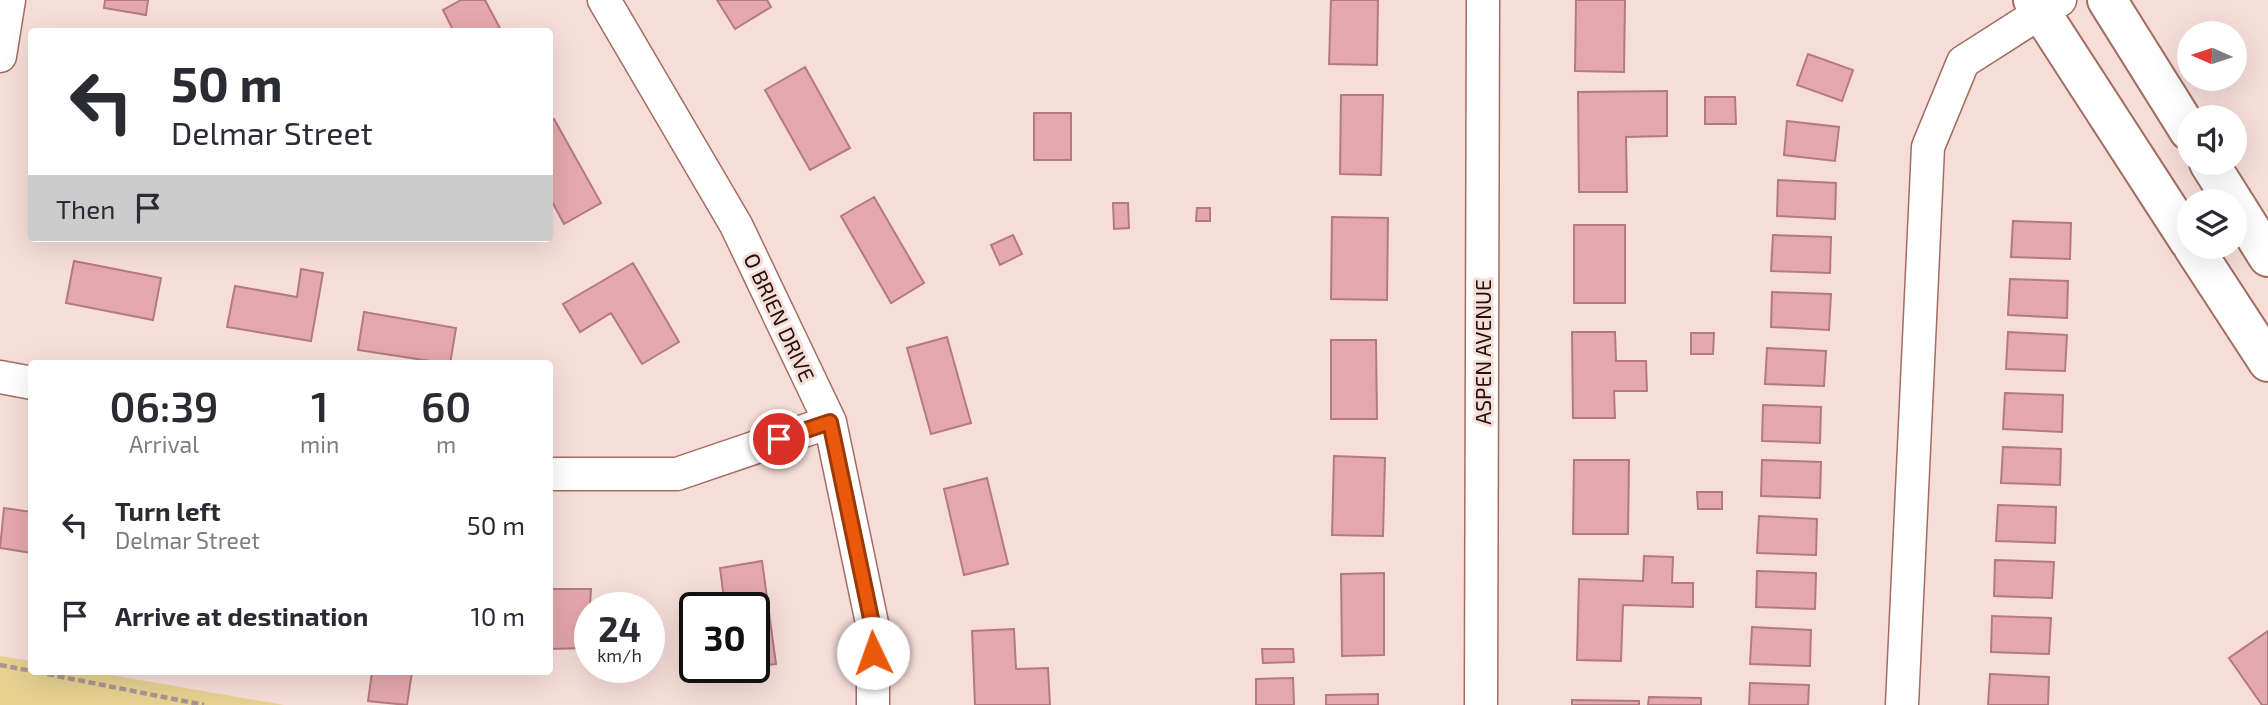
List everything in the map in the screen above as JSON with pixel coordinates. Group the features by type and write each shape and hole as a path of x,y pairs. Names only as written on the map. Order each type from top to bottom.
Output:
{"highway":[{"path":"2107,0 2177,112"},
{"path":"2045,5 2177,221"},
{"path":"2247,223 2268,257"},
{"path":"2201,259 2268,362"}],"street":[{"path":"0,55 9,0"},
{"name":"O BRIEN DRIVE","path":"604,0 736,225 830,422 873,628 873,705"},
{"name":"ASPEN AVENUE","path":"1481,705 1483,0"},
{"path":"1902,705 1928,147 1964,62 2045,5"},
{"path":"0,377 28,382"},
{"path":"553,474 677,474 830,422"}],"path":[{"path":"0,665 28,671"},
{"path":"49,675 204,705"}],"shaded area":[{"path":"0,656 28,661 28,675 111,675 284,705 0,705"}],"building":[{"path":"105,0 148,0 146,15 104,8"},
{"path":"461,0 485,0 500,28 452,28 443,10"},
{"path":"717,0 767,0 771,7 735,29"},
{"path":"1331,0 1378,0 1377,65 1329,64"},
{"path":"1576,0 1625,0 1624,72 1575,71"},
{"path":"1808,54 1853,70 1842,101 1797,85"},
{"path":"805,67 850,148 810,170 765,90"},
{"path":"1667,91 1667,136 1626,137 1627,192 1579,192 1578,92"},
{"path":"1341,95 1383,95 1381,175 1340,174"},
{"path":"1705,97 1735,97 1736,124 1705,124"},
{"path":"1034,113 1071,113 1071,160 1034,160"},
{"path":"553,120 601,203 564,224 553,204"},
{"path":"1787,121 1839,127 1835,161 1784,155"},
{"path":"1778,180 1836,183 1835,219 1777,216"},
{"path":"874,197 924,283 891,303 841,216"},
{"path":"1113,203 1128,203 1129,228 1114,229"},
{"path":"1197,208 1210,208 1210,221 1196,221"},
{"path":"1332,217 1388,218 1387,300 1331,299"},
{"path":"2013,221 2071,223 2070,259 2011,257"},
{"path":"1574,225 1625,225 1625,303 1574,303"},
{"path":"1013,235 1022,254 1000,265 991,245"},
{"path":"1773,235 1831,237 1830,273 1771,271"},
{"path":"74,261 161,278 153,320 66,303"},
{"path":"633,263 679,342 642,364 611,313 580,332 563,304"},
{"path":"301,269 323,273 311,341 227,327 235,286 297,297"},
{"path":"2010,279 2068,281 2067,318 2008,315"},
{"path":"1772,292 1831,294 1829,330 1771,327"},
{"path":"364,312 456,328 451,360 424,360 358,350"},
{"path":"1572,332 1615,332 1616,361 1646,361 1647,391 1614,391 1615,418 1573,418"},
{"path":"2008,332 2067,335 2065,371 2006,369"},
{"path":"1691,333 1714,333 1713,354 1691,354"},
{"path":"947,337 971,423 931,434 907,348"},
{"path":"1331,340 1376,340 1377,419 1331,419"},
{"path":"1767,348 1826,351 1824,386 1765,384"},
{"path":"2005,393 2063,395 2062,432 2003,429"},
{"path":"1763,405 1821,407 1820,443 1762,441"},
{"path":"2003,447 2061,449 2060,485 2001,483"},
{"path":"1334,456 1385,458 1383,536 1332,535"},
{"path":"1574,460 1629,460 1628,534 1573,534"},
{"path":"1762,460 1821,462 1820,498 1761,496"},
{"path":"987,478 1008,564 964,575 944,489"},
{"path":"1697,492 1722,492 1722,509 1698,509"},
{"path":"1998,505 2056,507 2055,543 1996,541"},
{"path":"4,508 28,511 28,552 0,548"},
{"path":"1759,516 1817,519 1816,555 1757,553"},
{"path":"1644,556 1673,557 1672,583 1693,583 1693,607 1623,605 1621,661 1577,660 1579,579 1643,581"},
{"path":"1995,560 2054,562 2052,598 1994,596"},
{"path":"762,561 766,592 723,592 720,568"},
{"path":"1757,571 1816,573 1815,609 1756,607"},
{"path":"1384,573 1384,655 1342,656 1341,574"},
{"path":"553,589 591,589 591,592 574,592 574,648 553,649"},
{"path":"1992,616 2051,618 2049,654 1991,652"},
{"path":"770,620 776,664 770,665"},
{"path":"1752,627 1811,630 1810,666 1750,664"},
{"path":"1014,629 1016,669 1048,668 1050,705 975,705 972,631"},
{"path":"2268,631 2268,705 2262,705 2229,658"},
{"path":"1262,649 1293,649 1294,662 1263,663"},
{"path":"1990,674 2049,677 2048,705 1988,705"},
{"path":"372,675 412,675 407,705 368,701"},
{"path":"1293,678 1294,705 1256,705 1256,679"},
{"path":"1750,683 1809,685 1808,705 1749,705"},
{"path":"1378,694 1378,705 1326,705 1326,695"},
{"path":"1649,697 1701,698 1701,705 1648,705"},
{"path":"1572,700 1639,701 1639,705 1572,705"}],"route":[{"path":"779,439 830,422 873,628 873,653"}]}
